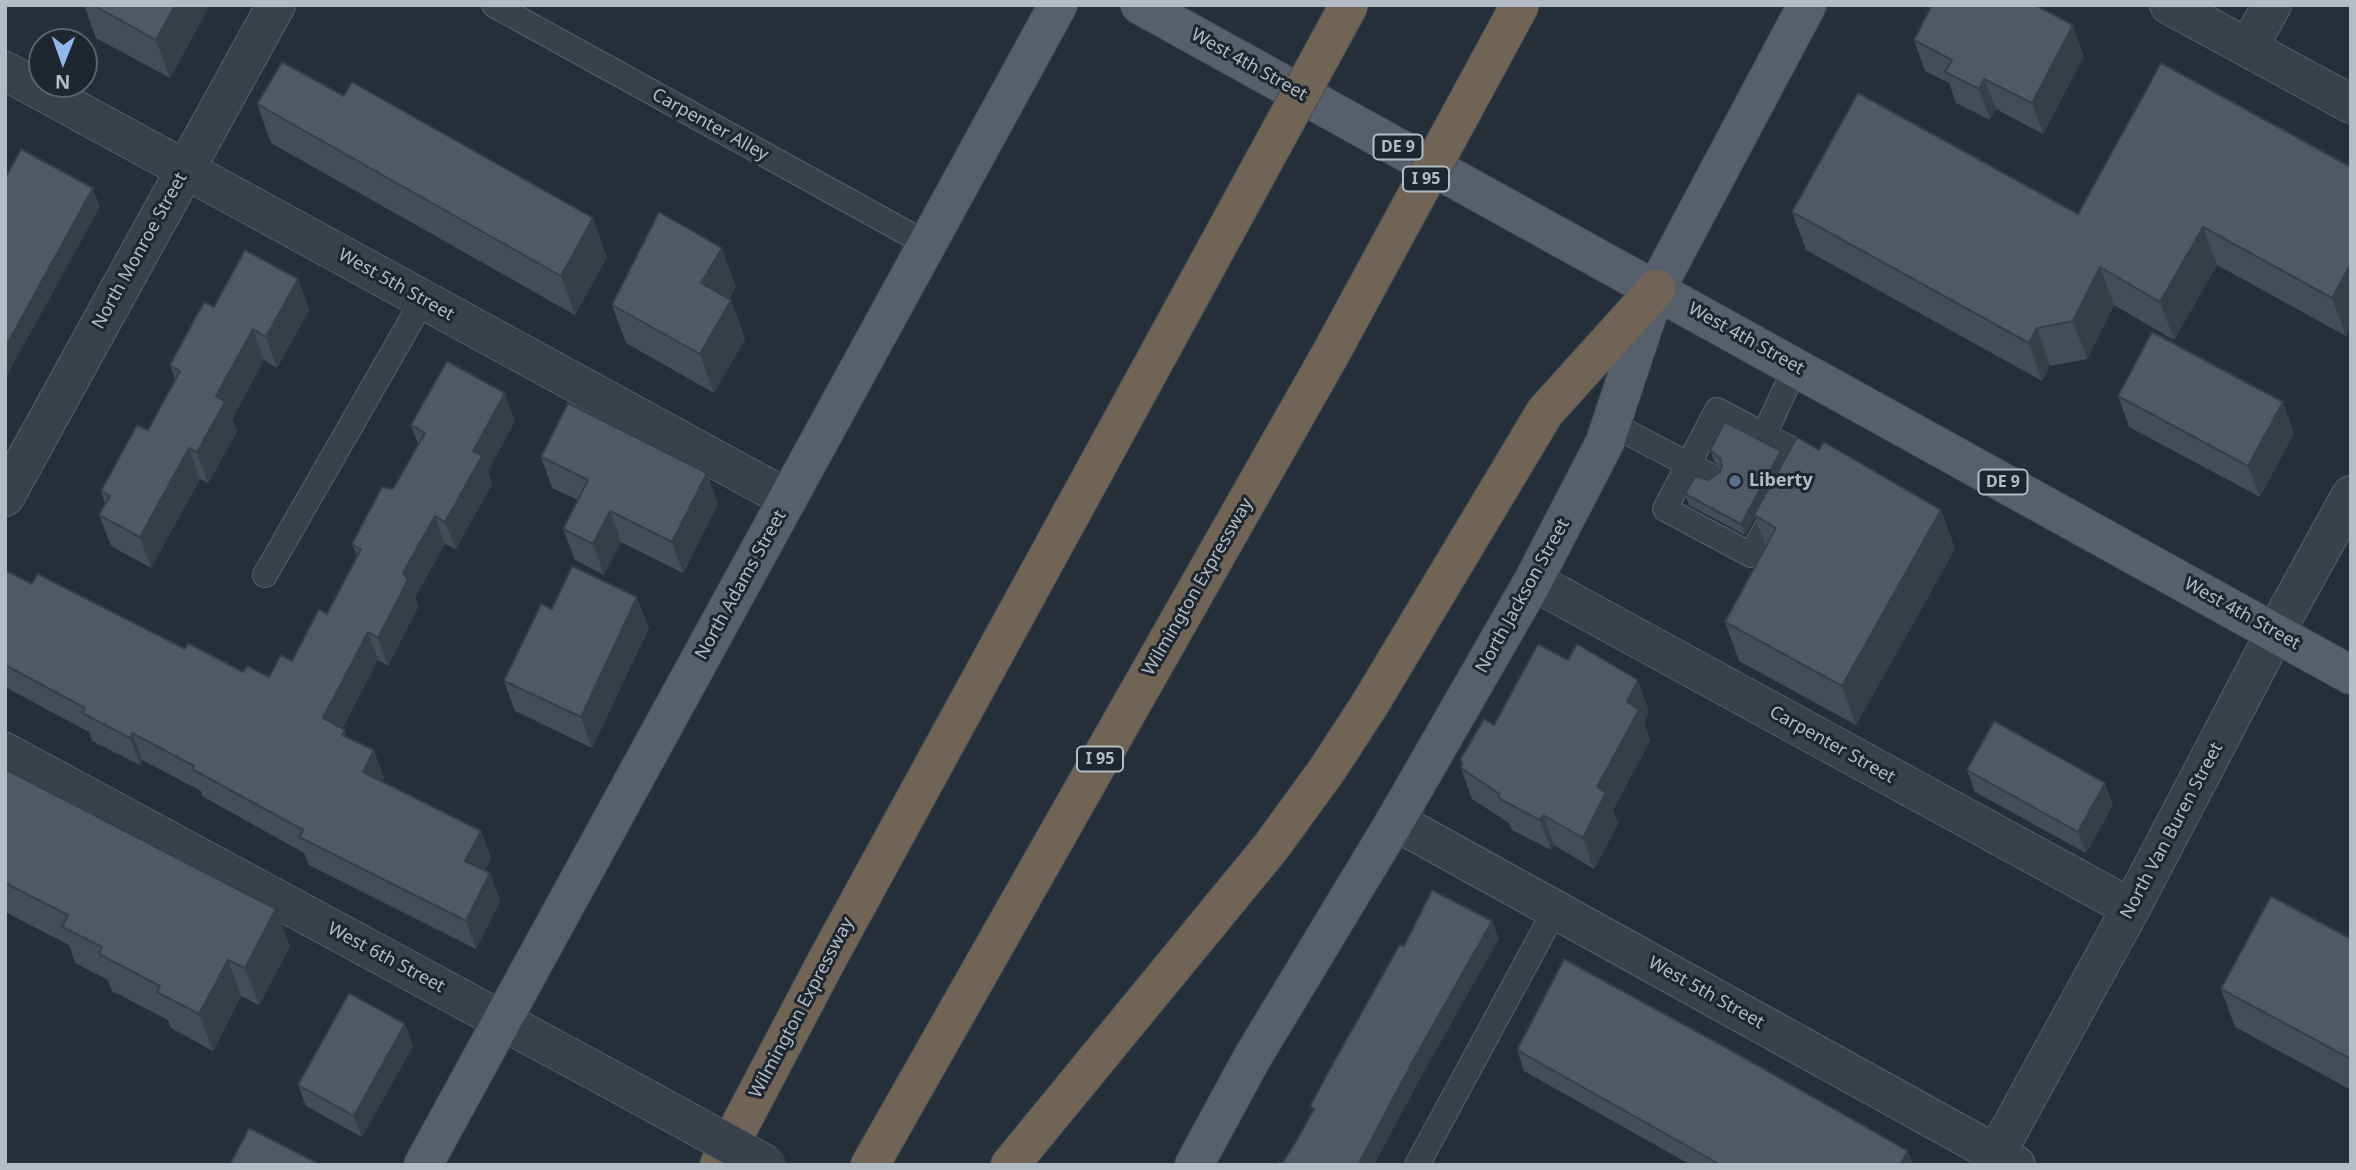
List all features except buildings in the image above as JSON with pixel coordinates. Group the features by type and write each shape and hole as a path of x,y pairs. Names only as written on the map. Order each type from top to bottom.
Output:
{"highway":[{"name":"Wilmington Expressway","path":"719,1165 828,958 1349,5"},
{"name":"Wilmington Expressway","path":"870,1165 1331,353 1520,5"},
{"path":"1010,1165 1271,847 1327,770 1370,704 1545,412 1656,289"},
{"path":"692,1165 828,958"}],"main road":[{"name":"North Adams Street","path":"423,1165 1058,5"},
{"name":"West 4th Street","path":"1140,5 2351,675"},
{"name":"North Jackson Street","path":"1194,1165 1266,1035 1395,821 1533,581 1605,442 1656,289 1807,5"}],"street":[{"name":"North Monroe Street","path":"5,498 276,5"},
{"path":"2169,5 2351,104"},
{"path":"2248,48 2272,5"},
{"name":"West 5th Street","path":"5,71 788,499"},
{"name":"North Van Buren Street","path":"2001,1161 2275,633 2351,495"},
{"name":"Carpenter Street","path":"1533,581 2131,908"},
{"name":"West 6th Street","path":"5,752 767,1165"},
{"name":"West 5th Street","path":"1395,821 2001,1161"}],"lane":[{"name":"Carpenter Alley","path":"494,5 927,244"},
{"path":"265,575 423,300"},
{"path":"1764,435 1796,366"},
{"path":"1717,410 1764,435 1805,456 1768,508 1752,555 1665,509 1717,410"},
{"path":"1611,424 1711,476"},
{"path":"1416,1165 1555,910"}],"place":[{"name":"Liberty","path":"1735,481"}]}
